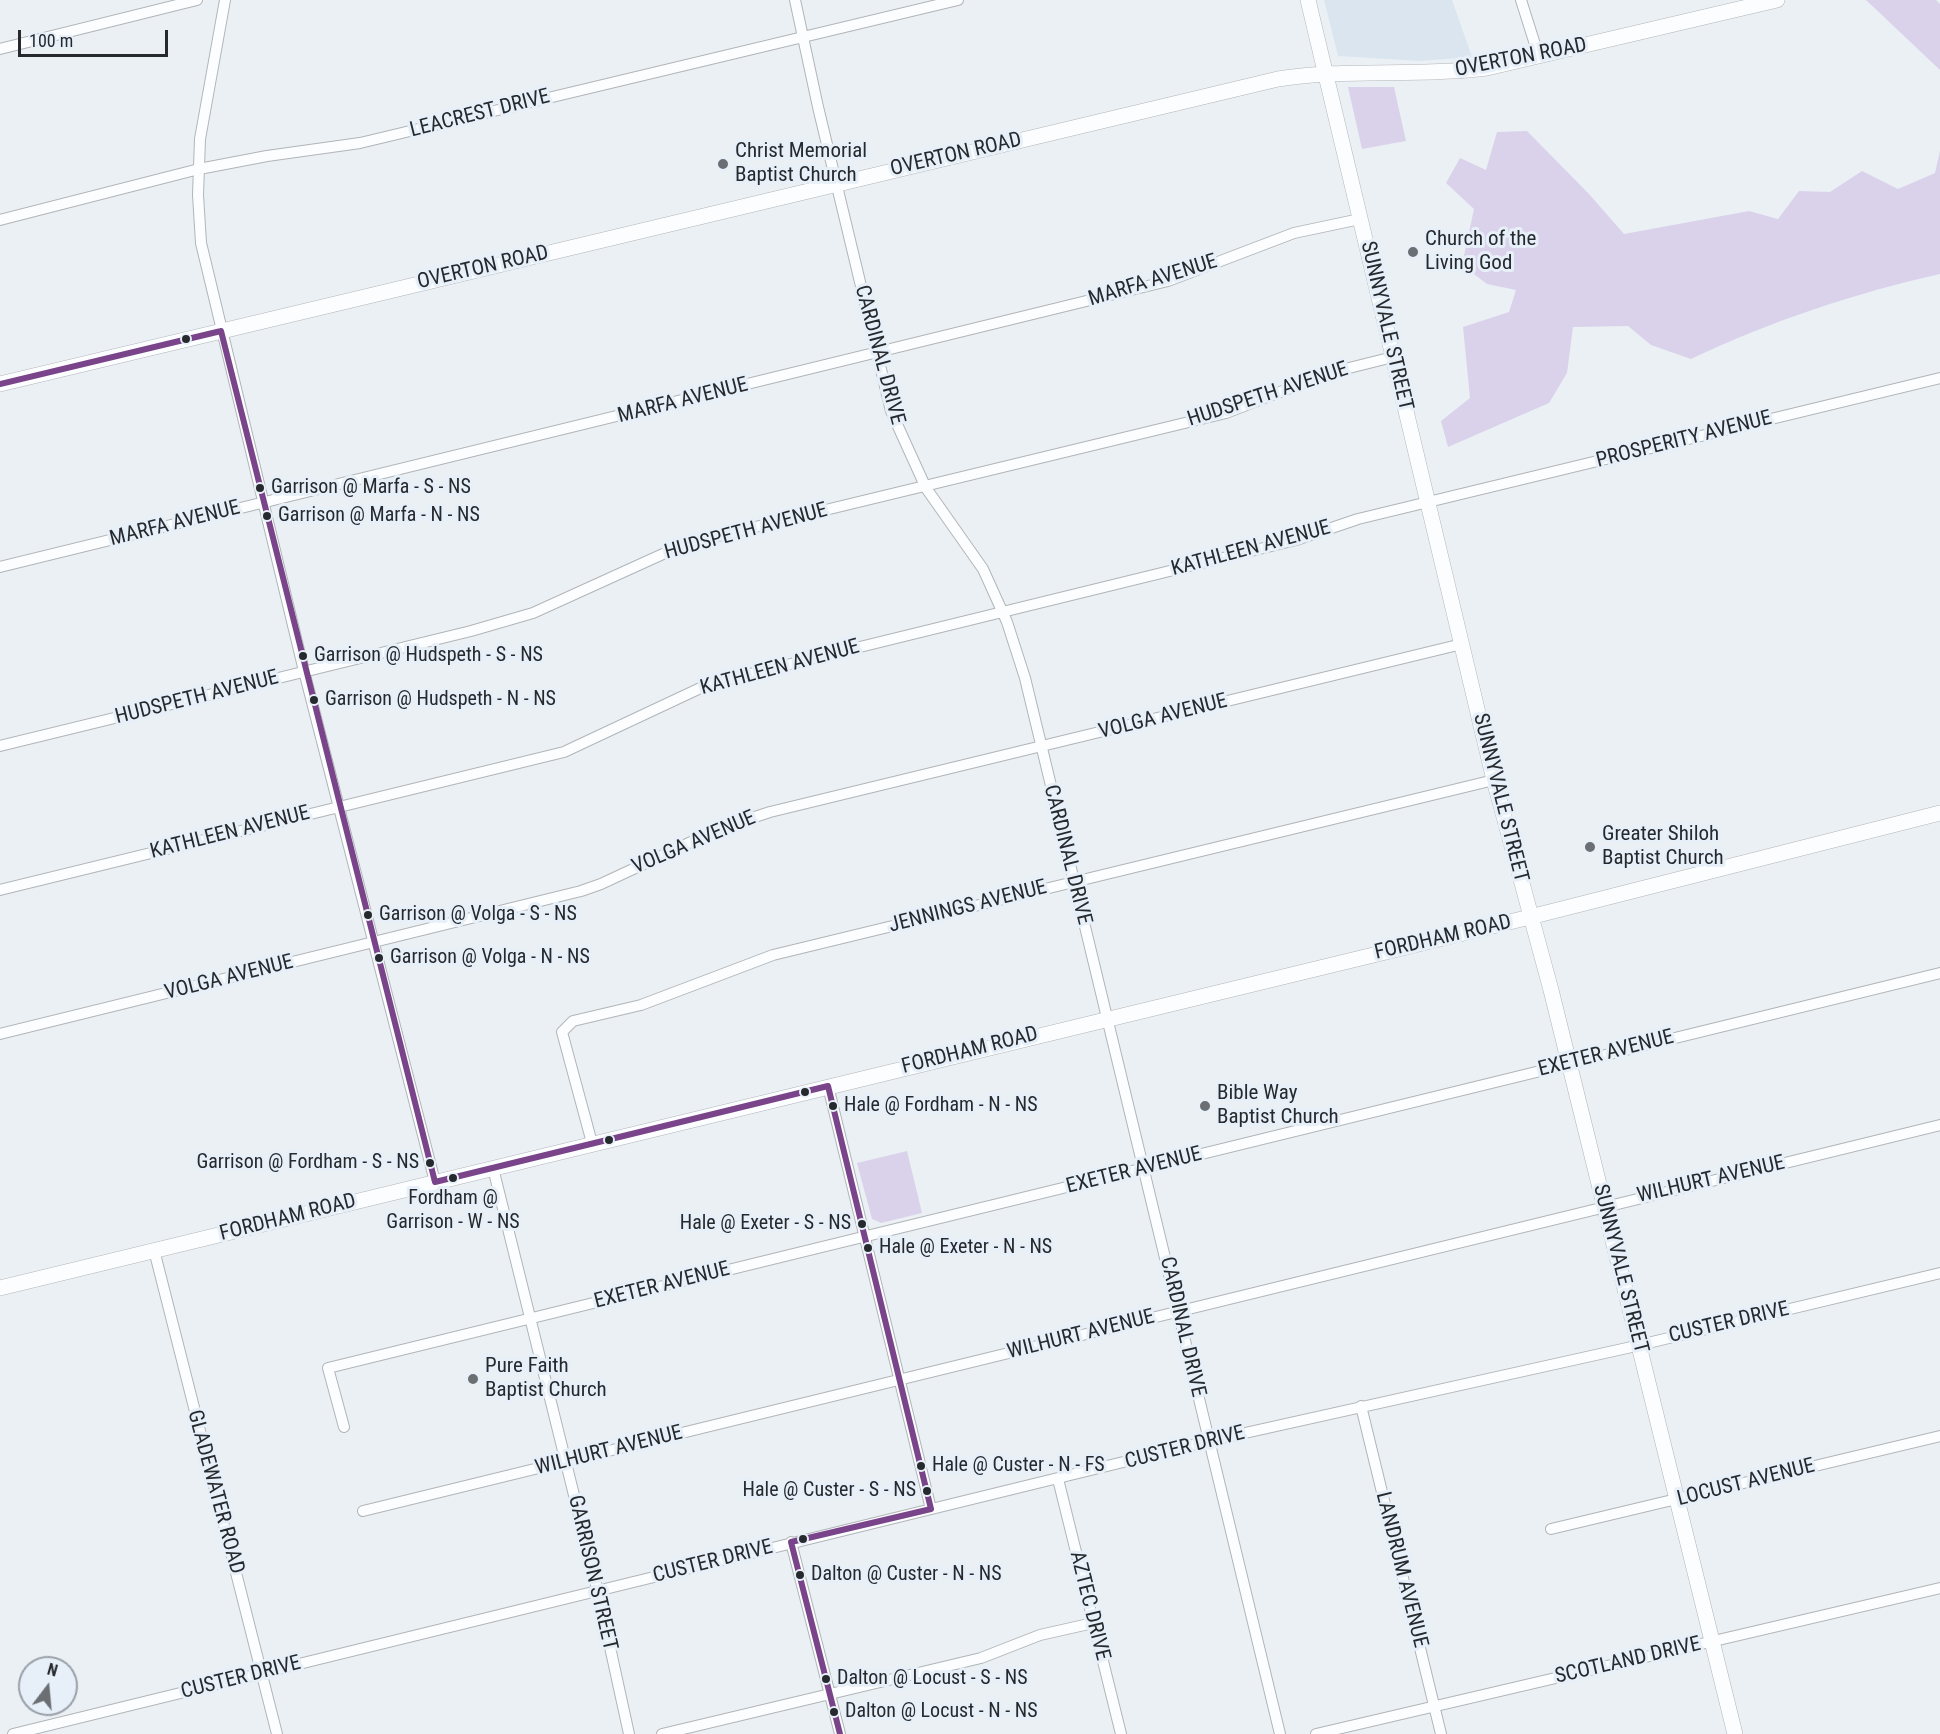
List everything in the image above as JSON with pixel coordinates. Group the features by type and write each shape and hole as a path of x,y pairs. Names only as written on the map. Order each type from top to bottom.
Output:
{"street":[{"path":"0,49 196,0"},
{"path":"225,0 201,128 199,169 201,243 304,671 435,1182"},
{"name":"CARDINAL DRIVE","path":"795,0 877,354 895,422 926,488 971,549 1003,611 1025,678 1280,1734"},
{"name":"LEACREST DRIVE","path":"0,220 199,169 267,156 360,143 958,0"},
{"name":"SUNNYVALE STREET","path":"1308,0 1494,780 1569,1062 1735,1734"},
{"path":"1521,0 1539,57"},
{"name":"OVERTON ROAD","path":"0,384 1256,84 1327,74 1459,72 1539,57 1777,0"},
{"name":"MARFA AVENUE","path":"0,567 1168,281 1294,233 1360,219"},
{"name":"HUDSPETH AVENUE","path":"0,746 533,613 685,544 926,488 1226,413 1329,373 1393,357"},
{"name":"PROSPERITY AVENUE","path":"1428,502 1940,378"},
{"name":"KATHLEEN AVENUE","path":"0,890 564,752 709,684 1296,540 1358,519 1428,502"},
{"name":"VOLGA AVENUE","path":"0,1034 591,888 745,819 1462,644"},
{"name":"JENNINGS AVENUE","path":"592,1143 562,1032 573,1022 641,1005 772,955 1494,780"},
{"name":"FORDHAM ROAD","path":"0,1288 1530,917 1940,813"},
{"name":"EXETER AVENUE","path":"344,1427 328,1368 865,1235 1143,1169 1569,1062 1940,973"},
{"path":"828,1086 931,1509"},
{"name":"WILHURT AVENUE","path":"363,1511 1940,1125"},
{"name":"GARRISON STREET","path":"493,1167 598,1592 629,1734"},
{"name":"GLADEWATER ROAD","path":"154,1250 277,1734"},
{"name":"CUSTER DRIVE","path":"13,1734 598,1592 791,1542 1209,1442 1638,1345 1940,1273"},
{"name":"LANDRUM AVENUE","path":"1361,1406 1442,1734"},
{"name":"LOCUST AVENUE","path":"1551,1529 1940,1436"},
{"name":"AZTEC DRIVE","path":"1058,1479 1121,1734"},
{"path":"791,1542 840,1734"},
{"name":"SCOTLAND DRIVE","path":"1316,1734 1940,1588"},
{"path":"662,1734 830,1696 981,1658 1040,1635 1093,1623"}],"shaded area":[{"path":"1324,0 1452,0 1472,57 1420,61 1338,56"},
{"path":"1866,0 1936,0 1940,4 1940,70"},
{"path":"1348,87 1394,87 1406,141 1362,149"},
{"path":"1527,131 1589,194 1624,234 1749,211 1778,219 1799,191 1830,192 1862,171 1898,189 1935,173 1940,151 1940,274 1876,290 1813,310 1691,359 1651,345 1628,326 1573,327 1567,373 1549,403 1448,447 1441,421 1470,398 1463,327 1509,312 1516,290 1487,284 1462,265 1474,209 1446,183 1460,158 1486,170 1497,132"},
{"path":"907,1151 922,1213 881,1223 872,1219 857,1163"}],"transit line":[{"path":"221,331 435,1182"},
{"path":"0,384 221,331"},
{"path":"828,1086 931,1509"},
{"path":"435,1182 828,1086"},
{"path":"791,1542 931,1509"},
{"path":"791,1542 840,1734"}],"place":[{"name":"Christ Memorial Baptist Church","path":"723,164"},
{"name":"Church of the Living God","path":"1413,252"},
{"name":"Garrison @ Marfa - S - NS","path":"260,488"},
{"name":"Garrison @ Marfa - N - NS","path":"267,516"},
{"name":"Garrison @ Hudspeth - S - NS","path":"303,656"},
{"name":"Garrison @ Hudspeth - N - NS","path":"314,700"},
{"name":"Greater Shiloh Baptist Church","path":"1590,847"},
{"name":"Garrison @ Volga - S - NS","path":"368,915"},
{"name":"Garrison @ Volga - N - NS","path":"379,958"},
{"name":"Hale @ Fordham - N - NS","path":"833,1106"},
{"name":"Bible Way Baptist Church","path":"1205,1106"},
{"name":"Garrison @ Fordham - S - NS","path":"430,1163"},
{"name":"Fordham @ Garrison - W - NS","path":"453,1178"},
{"name":"Hale @ Exeter - S - NS","path":"862,1224"},
{"name":"Hale @ Exeter - N - NS","path":"868,1248"},
{"name":"Pure Faith Baptist Church","path":"473,1379"},
{"name":"Hale @ Custer - N - FS","path":"921,1466"},
{"name":"Hale @ Custer - S - NS","path":"927,1491"},
{"name":"Dalton @ Custer - N - NS","path":"800,1575"},
{"name":"Dalton @ Locust - S - NS","path":"826,1679"},
{"name":"Dalton @ Locust - N - NS","path":"834,1712"}]}
